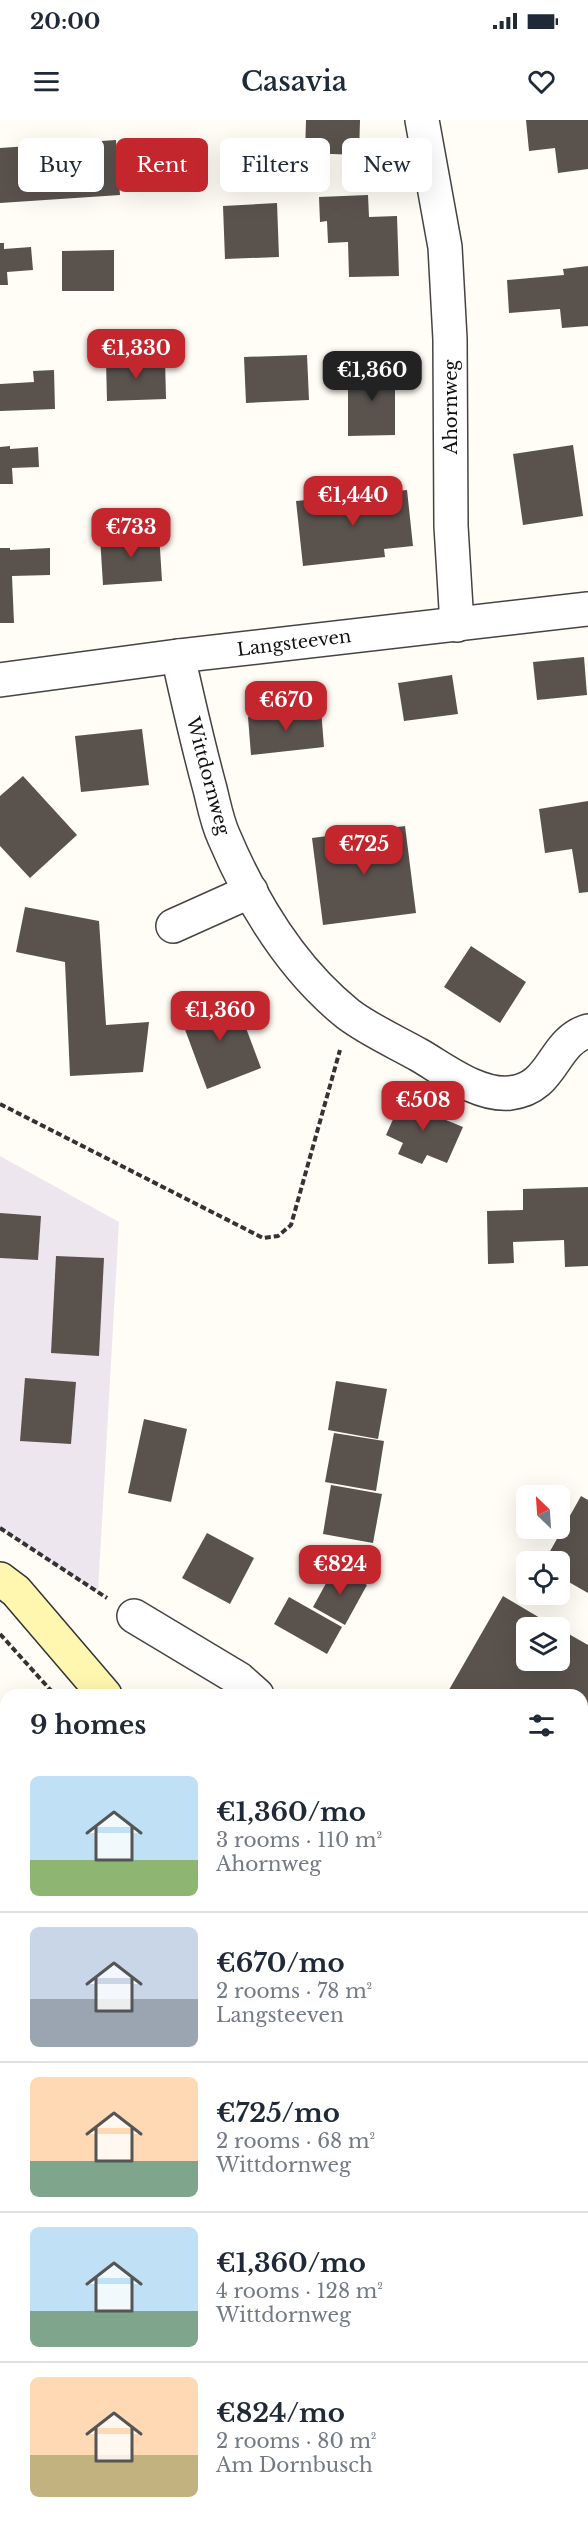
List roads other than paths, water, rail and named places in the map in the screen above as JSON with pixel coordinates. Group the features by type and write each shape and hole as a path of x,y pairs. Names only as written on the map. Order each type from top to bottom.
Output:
{"street":[{"name":"Ahornweg","path":"422,120 445,247 450,339 451,526 457,625"},
{"name":"Langsteeven","path":"0,680 588,609"},
{"name":"Wittdornweg","path":"178,657 200,752 223,836 279,939 315,984 350,1015 476,1087 506,1094 525,1091 542,1080 567,1043 588,1031"},
{"path":"173,926 251,891"},
{"path":"0,1579 16,1591 100,1689"},
{"path":"134,1616 239,1679 250,1689"}]}
